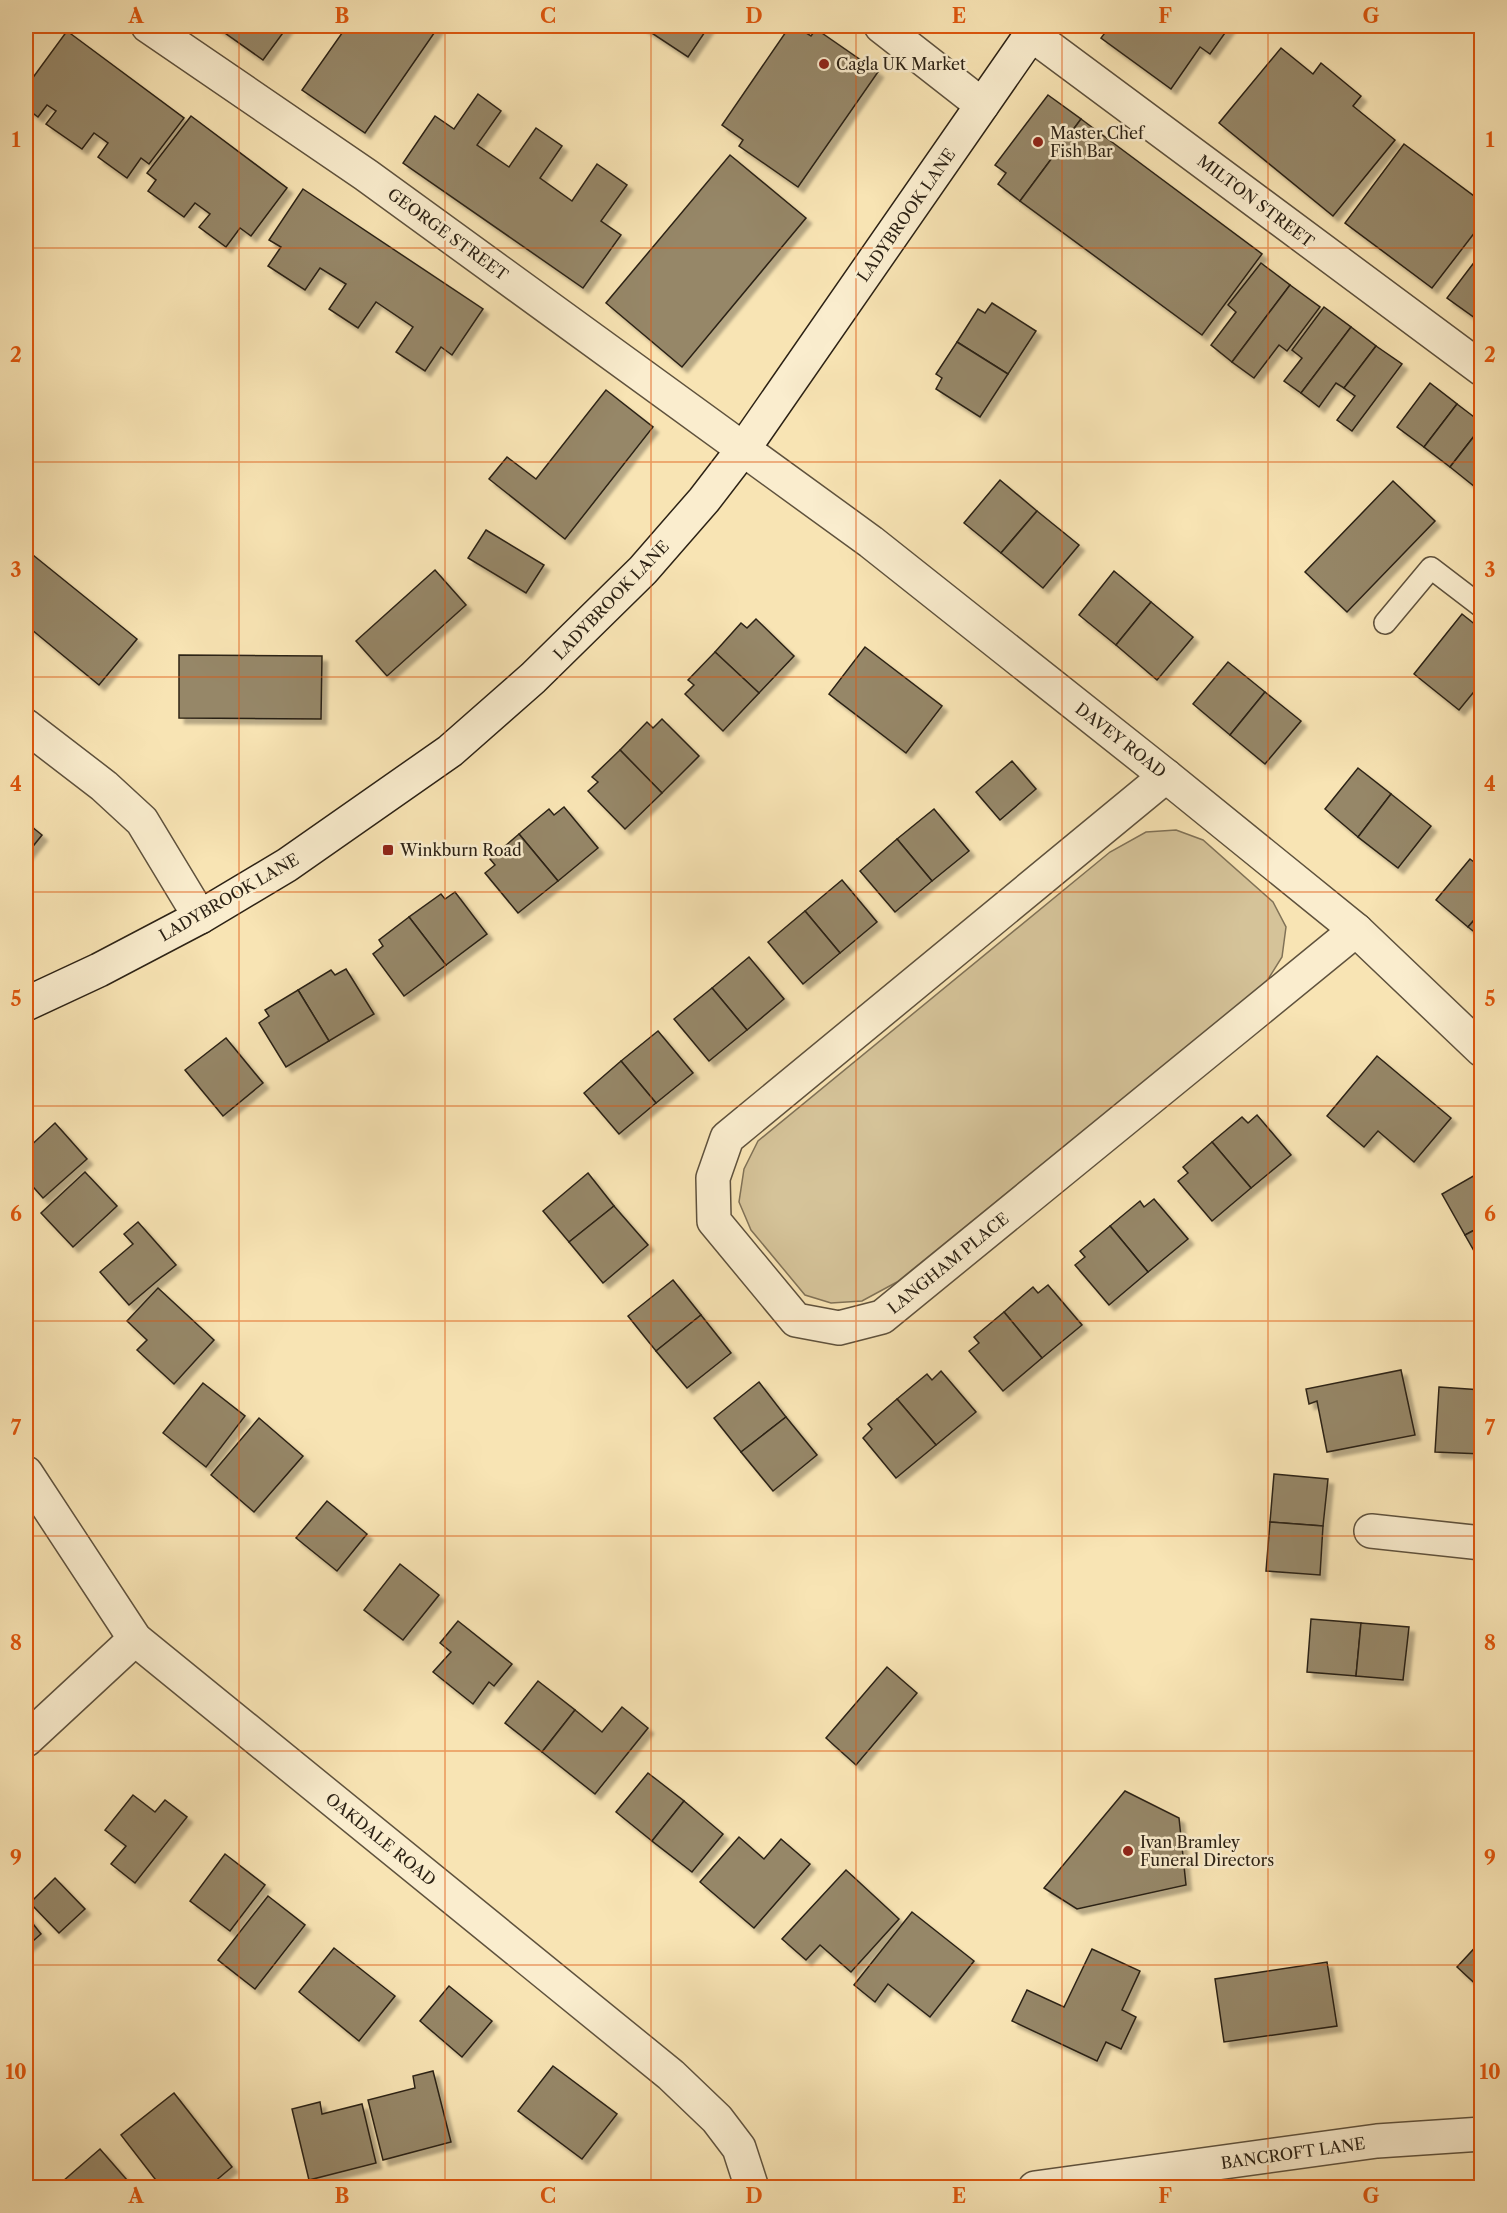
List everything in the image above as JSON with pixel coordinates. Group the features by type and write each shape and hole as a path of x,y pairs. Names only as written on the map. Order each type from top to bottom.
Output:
{"street":[{"name":"GEORGE STREET","path":"148,26 366,175 744,448"},
{"path":"881,26 982,105"},
{"name":"LADYBROOK LANE","path":"26,1004 99,970 200,917 287,865 450,751 533,678 643,570 704,500 744,448 1034,30"},
{"name":"MILTON STREET","path":"1034,30 1482,369"},
{"name":"DAVEY ROAD","path":"744,448 871,542 1356,930 1482,1050"},
{"path":"26,726 104,786 142,821 200,917"},
{"name":"LANGHAM PLACE","path":"1166,776 727,1138 713,1178 714,1221 796,1320 839,1328 882,1317 1356,930"},
{"name":"OAKDALE ROAD","path":"26,1473 135,1639 671,2075 717,2120 739,2148 752,2187"},
{"path":"1371,1531 1482,1544"},
{"path":"26,1740 135,1639"},
{"name":"BANCROFT LANE","path":"1035,2187 1200,2167 1377,2141 1482,2134"}],"lane":[{"path":"1385,623 1431,568 1482,607"}],"shaded area":[{"path":"1176,830 1203,840 1273,902 1286,927 1282,957 1265,984 897,1282 862,1301 831,1303 805,1295 751,1230 739,1202 744,1169 758,1141 1110,852 1146,832"}],"building":[{"path":"215,26 288,26 263,60"},
{"path":"347,26 439,26 365,133 302,90"},
{"path":"641,26 709,26 688,57"},
{"path":"790,26 795,26 811,36 816,29 878,72 798,187 739,146 743,140 722,125"},
{"path":"1110,26 1230,26 1210,54 1200,47 1171,89 1101,38"},
{"path":"67,31 184,118 149,164 141,158 127,178 98,157 108,143 94,133 82,149 46,124 56,111 47,105 38,117 26,108 26,87"},
{"path":"1281,48 1313,74 1321,63 1361,96 1353,106 1395,140 1333,216 1219,123"},
{"path":"478,94 501,111 477,145 509,167 536,128 562,146 540,178 572,201 597,164 627,185 601,221 621,235 583,288 403,163 435,116 454,129"},
{"name":"Master Chef Fish Bar","path":"1048,95 1081,119 1020,201 998,184 1006,173 995,165"},
{"path":"191,116 287,188 251,236 240,228 226,247 199,227 210,214 195,203 184,217 148,191 156,180 147,173"},
{"path":"1081,119 1262,254 1202,335 1020,201"},
{"path":"1404,144 1482,202 1482,223 1432,288 1345,223"},
{"path":"730,155 806,218 682,367 606,303"},
{"path":"303,189 483,309 452,355 441,347 425,371 396,352 413,327 376,302 358,328 329,309 346,284 320,268 305,290 268,266 281,247 269,240"},
{"path":"1482,252 1482,323 1447,298"},
{"path":"1261,263 1290,285 1232,362 1211,345 1236,312 1228,305"},
{"path":"1290,285 1320,307 1287,351 1279,345 1254,378 1232,362"},
{"path":"992,303 1036,331 1008,374 957,342 978,309 985,313"},
{"path":"1324,307 1351,327 1301,393 1284,381 1302,358 1292,350"},
{"path":"1351,327 1376,346 1344,388 1336,383 1319,407 1301,393"},
{"path":"957,342 1008,374 980,417 936,389 942,378 936,374"},
{"path":"1376,346 1402,364 1352,431 1337,420 1355,396 1344,388"},
{"path":"1430,383 1457,404 1424,447 1397,427"},
{"path":"606,390 653,427 565,539 489,479 507,457 536,479"},
{"path":"1457,404 1482,423 1482,426 1450,467 1424,447"},
{"path":"1482,426 1482,478 1475,487 1450,467"},
{"path":"1000,480 1037,511 1001,553 964,523"},
{"path":"1393,481 1435,521 1347,612 1305,572"},
{"path":"1037,511 1079,545 1043,588 1001,553"},
{"path":"486,530 544,565 526,593 468,558"},
{"path":"28,551 137,639 99,685 26,625 26,554"},
{"path":"435,570 466,605 387,676 356,641"},
{"path":"1114,571 1151,602 1116,645 1079,615"},
{"path":"1151,602 1193,637 1157,680 1116,645"},
{"path":"1462,614 1482,630 1482,682 1459,710 1414,674"},
{"path":"756,619 794,656 759,693 715,652 741,623 747,628"},
{"path":"865,647 942,706 906,753 829,694"},
{"path":"715,652 759,693 723,731 685,694 694,685 688,680"},
{"path":"179,655 322,656 321,719 179,718"},
{"path":"1228,662 1265,692 1230,735 1193,704"},
{"path":"1265,692 1301,721 1265,764 1230,735"},
{"path":"662,719 699,756 662,793 620,750 647,722 653,728"},
{"path":"620,750 662,793 625,829 588,791 598,782 592,777"},
{"path":"1012,761 1036,789 1000,820 976,792"},
{"path":"1358,768 1391,794 1358,837 1325,809"},
{"path":"1391,794 1431,826 1398,868 1358,837"},
{"path":"564,807 598,848 558,881 519,834 549,809 554,815"},
{"path":"934,809 969,851 932,881 897,839"},
{"path":"26,822 42,835 26,855"},
{"path":"519,834 558,881 518,913 485,873 495,865 490,859"},
{"path":"897,839 932,881 895,912 860,871"},
{"path":"1470,859 1482,868 1482,911 1468,927 1436,900"},
{"path":"842,880 877,922 840,953 805,911"},
{"path":"455,892 487,934 446,965 409,917 441,894 445,899"},
{"path":"805,911 840,953 803,984 768,942"},
{"path":"1482,911 1482,938 1468,927"},
{"path":"409,917 446,965 404,996 373,954 383,946 379,940"},
{"path":"749,957 784,999 747,1030 712,988"},
{"path":"346,969 374,1014 329,1041 298,990 331,970 335,975"},
{"path":"712,988 747,1030 709,1061 674,1019"},
{"path":"298,990 329,1041 286,1067 259,1023 269,1016 265,1010"},
{"path":"658,1031 693,1073 656,1103 621,1061"},
{"path":"226,1038 263,1083 223,1116 185,1070"},
{"path":"1377,1056 1451,1118 1414,1162 1378,1131 1364,1147 1327,1116"},
{"path":"621,1061 656,1103 619,1134 584,1093"},
{"path":"1257,1115 1291,1155 1251,1188 1212,1142 1242,1117 1248,1123"},
{"path":"55,1123 87,1159 43,1198 26,1179 26,1150"},
{"path":"1212,1142 1251,1188 1212,1221 1178,1181 1188,1173 1183,1167"},
{"path":"1482,1171 1482,1226 1465,1235 1442,1194"},
{"path":"85,1172 117,1206 73,1247 41,1213"},
{"path":"588,1173 614,1206 569,1242 543,1211"},
{"path":"1154,1199 1188,1239 1148,1272 1110,1226 1140,1201 1144,1207"},
{"path":"614,1206 648,1245 603,1283 569,1242"},
{"path":"138,1222 176,1265 129,1305 100,1272 133,1244 124,1234"},
{"path":"1110,1226 1148,1272 1109,1305 1075,1265 1085,1257 1080,1251"},
{"path":"1482,1226 1482,1265 1465,1235"},
{"path":"673,1280 701,1315 656,1351 628,1316"},
{"path":"1048,1285 1082,1325 1042,1358 1004,1312 1033,1287 1038,1293"},
{"path":"158,1288 214,1340 174,1384 137,1350 147,1340 127,1321"},
{"path":"1004,1312 1042,1358 1003,1391 969,1351 979,1343 974,1337"},
{"path":"701,1315 731,1353 687,1388 656,1351"},
{"path":"1401,1370 1415,1435 1327,1452 1317,1401 1309,1404 1306,1389"},
{"path":"941,1371 976,1412 936,1445 897,1399 927,1374 932,1380"},
{"path":"759,1382 786,1417 741,1452 714,1418"},
{"path":"203,1383 245,1416 206,1467 163,1433"},
{"path":"1439,1387 1482,1390 1482,1454 1435,1452"},
{"path":"897,1399 936,1445 896,1478 863,1438 872,1429 868,1424"},
{"path":"786,1417 817,1455 773,1491 741,1452"},
{"path":"259,1418 303,1456 254,1512 211,1475"},
{"path":"1274,1474 1328,1479 1323,1526 1270,1522"},
{"path":"327,1501 367,1534 337,1571 296,1538"},
{"path":"1270,1522 1323,1526 1320,1575 1266,1571"},
{"path":"400,1564 439,1595 403,1640 364,1610"},
{"path":"1311,1619 1361,1623 1356,1676 1307,1672"},
{"path":"458,1621 512,1664 494,1686 489,1682 473,1704 433,1672 451,1652 440,1643"},
{"path":"1361,1623 1409,1627 1403,1680 1356,1676"},
{"path":"887,1667 917,1693 856,1765 826,1738"},
{"path":"538,1681 575,1710 542,1752 505,1723"},
{"path":"622,1707 648,1728 595,1794 542,1752 575,1710 602,1732"},
{"path":"648,1773 684,1801 652,1841 616,1812"},
{"name":"Ivan Bramley Funeral Directors","path":"1125,1791 1179,1818 1186,1885 1077,1909 1044,1888"},
{"path":"133,1795 155,1812 165,1800 187,1817 135,1883 111,1864 126,1846 105,1830"},
{"path":"684,1801 723,1834 692,1872 652,1841"},
{"path":"739,1837 764,1859 781,1839 810,1864 754,1928 700,1882"},
{"path":"225,1854 265,1885 230,1931 190,1901"},
{"path":"846,1870 899,1919 851,1972 820,1945 806,1960 782,1939"},
{"path":"55,1878 85,1909 59,1933 30,1903"},
{"path":"268,1896 305,1925 255,1989 218,1960"},
{"path":"912,1912 974,1961 930,2017 888,1984 875,2002 854,1985"},
{"path":"26,1915 41,1934 26,1947"},
{"path":"1482,1940 1482,1990 1457,1967"},
{"path":"334,1948 395,1996 359,2041 299,1992"},
{"path":"1092,1949 1140,1971 1122,2010 1136,2017 1121,2049 1106,2042 1097,2061 1012,2021 1027,1990 1064,2007"},
{"path":"1327,1962 1337,2026 1224,2042 1215,1979"},
{"path":"449,1986 492,2021 462,2057 420,2021"},
{"path":"553,2066 617,2114 582,2159 518,2111"},
{"path":"433,2071 451,2142 383,2160 368,2100 415,2088 413,2076"},
{"path":"174,2093 232,2167 207,2188 162,2188 121,2135"},
{"path":"320,2102 322,2114 362,2104 376,2163 309,2180 292,2109"},
{"path":"100,2149 134,2188 55,2188"}],"place":[{"name":"Cagla UK Market","path":"824,64"},
{"name":"Master Chef Fish Bar","path":"1038,142"},
{"name":"Winkburn Road","path":"388,850"},
{"name":"Ivan Bramley Funeral Directors","path":"1128,1851"}]}
